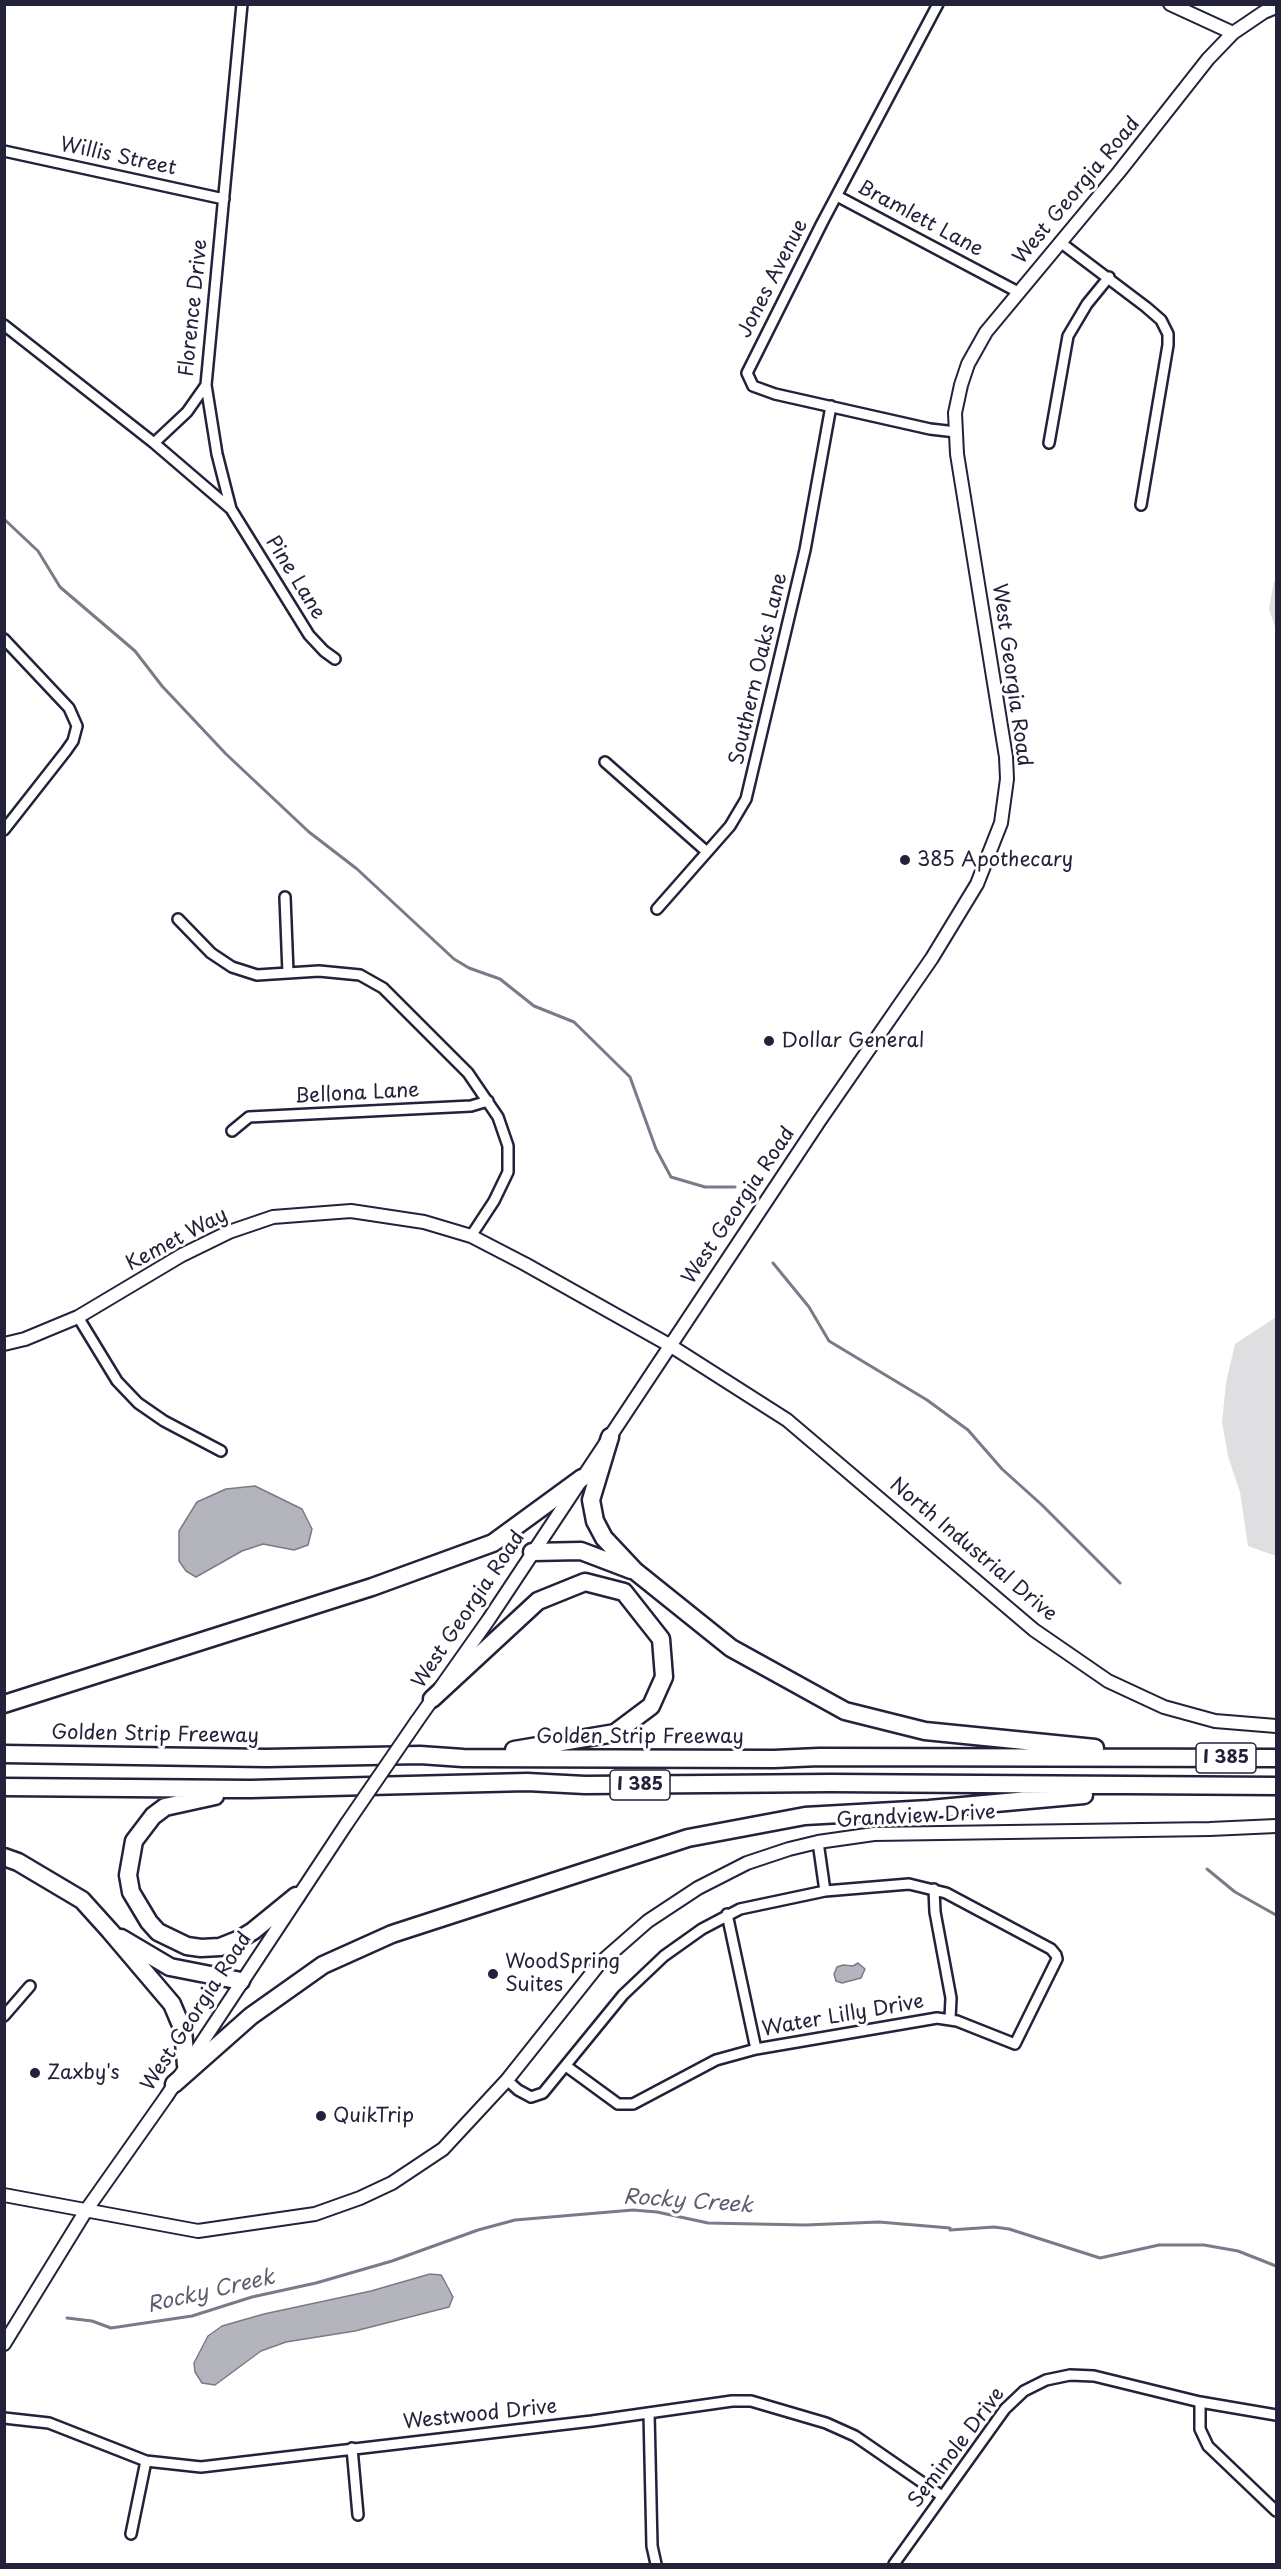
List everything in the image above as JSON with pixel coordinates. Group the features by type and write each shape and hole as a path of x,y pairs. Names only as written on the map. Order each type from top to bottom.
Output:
{"highway":[{"path":"610,1437 591,1500 595,1521 604,1538 634,1571 731,1648 845,1711 925,1731 1176,1758"},
{"path":"4,1704 372,1587 493,1544 582,1478"},
{"path":"532,1552 581,1551 634,1571"},
{"path":"432,1699 538,1601 585,1582 624,1592 661,1639 664,1677 651,1706 615,1733 464,1758"},
{"name":"Golden Strip Freeway","path":"4,1754 126,1757 420,1755 464,1758 1276,1758"},
{"name":"I 385","path":"4,1787 251,1789 527,1782 585,1785 831,1783 1276,1786"},
{"path":"174,2084 251,2016 323,1965 392,1934 688,1838 805,1816 929,1809 1184,1785"},
{"path":"251,1789 177,1803 153,1816 134,1841 128,1875 131,1892 148,1922 158,1932 176,1942 201,1948 220,1947 240,1939 296,1896"},
{"path":"4,1857 18,1862 82,1900 110,1931 172,2004 183,2030 186,2065"},
{"path":"110,1931 170,1967 241,1981"}],"street":[{"name":"Florence Drive","path":"154,442 188,412 206,385 242,4"},
{"name":"Jones Avenue","path":"938,4 747,373 750,382 756,388 930,429 956,432"},
{"path":"1170,4 1233,33"},
{"name":"West Georgia Road","path":"4,2344 87,2209 174,2084 296,1896 610,1437 819,1120 946,937 978,884 994,844 1005,801 1006,757 959,473 955,413 968,364 986,332 1119,172 1208,59 1233,33 1264,12 1276,7"},
{"name":"Willis Street","path":"4,151 224,199"},
{"name":"Bramlett Lane","path":"837,196 1018,292"},
{"path":"1060,242 1161,320 1169,338 1141,505"},
{"path":"1049,443 1068,336 1087,304 1109,278"},
{"path":"4,325 154,442"},
{"name":"Pine Lane","path":"206,385 217,454 231,509"},
{"name":"Southern Oaks Lane","path":"657,909 737,816 752,782 805,550 831,406"},
{"name":"Pine Lane","path":"154,442 231,509 309,635 324,651 336,659"},
{"path":"4,639 69,708 77,726 73,741 66,751 4,830"},
{"path":"605,762 707,852"},
{"path":"285,897 288,973"},
{"path":"178,919 211,953 232,967 257,975 320,970 360,975 383,988 468,1072 498,1117 508,1146 508,1172 494,1201 471,1236"},
{"name":"Bellona Lane","path":"232,1131 249,1117 471,1106 488,1101"},
{"name":"Kemet Way","path":"4,1344 25,1339 78,1317 182,1255 229,1232 273,1217 351,1211 424,1222 471,1236 670,1346"},
{"path":"78,1317 117,1381 138,1403 164,1421 221,1451"},
{"name":"North Industrial Drive","path":"670,1346 787,1419 1034,1630 1108,1681 1164,1707 1205,1718 1276,1726"},
{"name":"Grandview Drive","path":"4,2195 198,2231 315,2214 392,2183 443,2149 507,2079 600,1963 648,1921 698,1888 747,1863 789,1849 818,1842 874,1834 1276,1826"},
{"path":"818,1842 825,1891"},
{"name":"Water Lilly Drive","path":"507,2079 518,2090 531,2097 543,2093 631,1987 664,1956 727,1914 740,1909 825,1891 909,1884 945,1893 1051,1949 1057,1959 1015,2044 950,2019 938,2018 756,2049 716,2060 633,2104 618,2104 566,2066"},
{"path":"934,1889 951,1998 950,2019"},
{"path":"727,1914 756,2049"},
{"path":"4,2016 30,1986"},
{"name":"Seminole Drive","path":"894,2565 1005,2409 1024,2391 1046,2380 1070,2375 1094,2376 1200,2402 1276,2415"},
{"name":"Westwood Drive","path":"4,2418 49,2423 146,2461 182,2467 201,2467 732,2401 770,2405 855,2436 942,2496"},
{"path":"1200,2402 1200,2430 1208,2445 1276,2511"},
{"path":"649,2413 652,2546 656,2565"},
{"path":"352,2448 358,2515"},
{"path":"131,2534 146,2461"}],"shaded area":[{"path":"1276,580 1276,630 1269,609"},
{"path":"1276,1317 1276,1556 1248,1546 1240,1492 1228,1456 1222,1422 1226,1383 1235,1344"},
{"path":"255,1486 302,1509 312,1529 308,1545 294,1550 263,1544 242,1551 196,1577 186,1571 179,1561 179,1531 197,1502 226,1489"},
{"path":"858,1963 865,1969 861,1978 842,1983 836,1981 834,1974 837,1967 853,1966"},
{"path":"430,2274 441,2275 444,2280 453,2297 449,2307 355,2331 286,2342 261,2351 215,2385 202,2383 195,2372 194,2363 208,2336 222,2326 264,2314 371,2291"}],"waterway":[{"path":"4,519 38,551 60,587 135,651 162,686 226,754 309,832 357,869 454,959 469,968 500,979 534,1006 574,1022 630,1077 656,1149 671,1177 705,1187 735,1187"},
{"path":"773,1263 809,1307 829,1341 927,1400 968,1430 1002,1469 1042,1505 1120,1583"},
{"path":"1207,1869 1235,1892 1276,1915"},
{"name":"Rocky Creek","path":"67,2318 92,2321 111,2328 192,2316 252,2297 316,2283 392,2261 478,2230 515,2220 633,2210 657,2212 708,2223 805,2225 879,2222 950,2228 950,2230 994,2227 1009,2229 1100,2258 1159,2245 1204,2245 1238,2251 1276,2266"}],"place":[{"name":"385 Apothecary","path":"905,860"},
{"name":"Dollar General","path":"769,1041"},
{"name":"WoodSpring Suites","path":"493,1974"},
{"name":"Zaxby's","path":"35,2073"},
{"name":"QuikTrip","path":"321,2116"}]}
